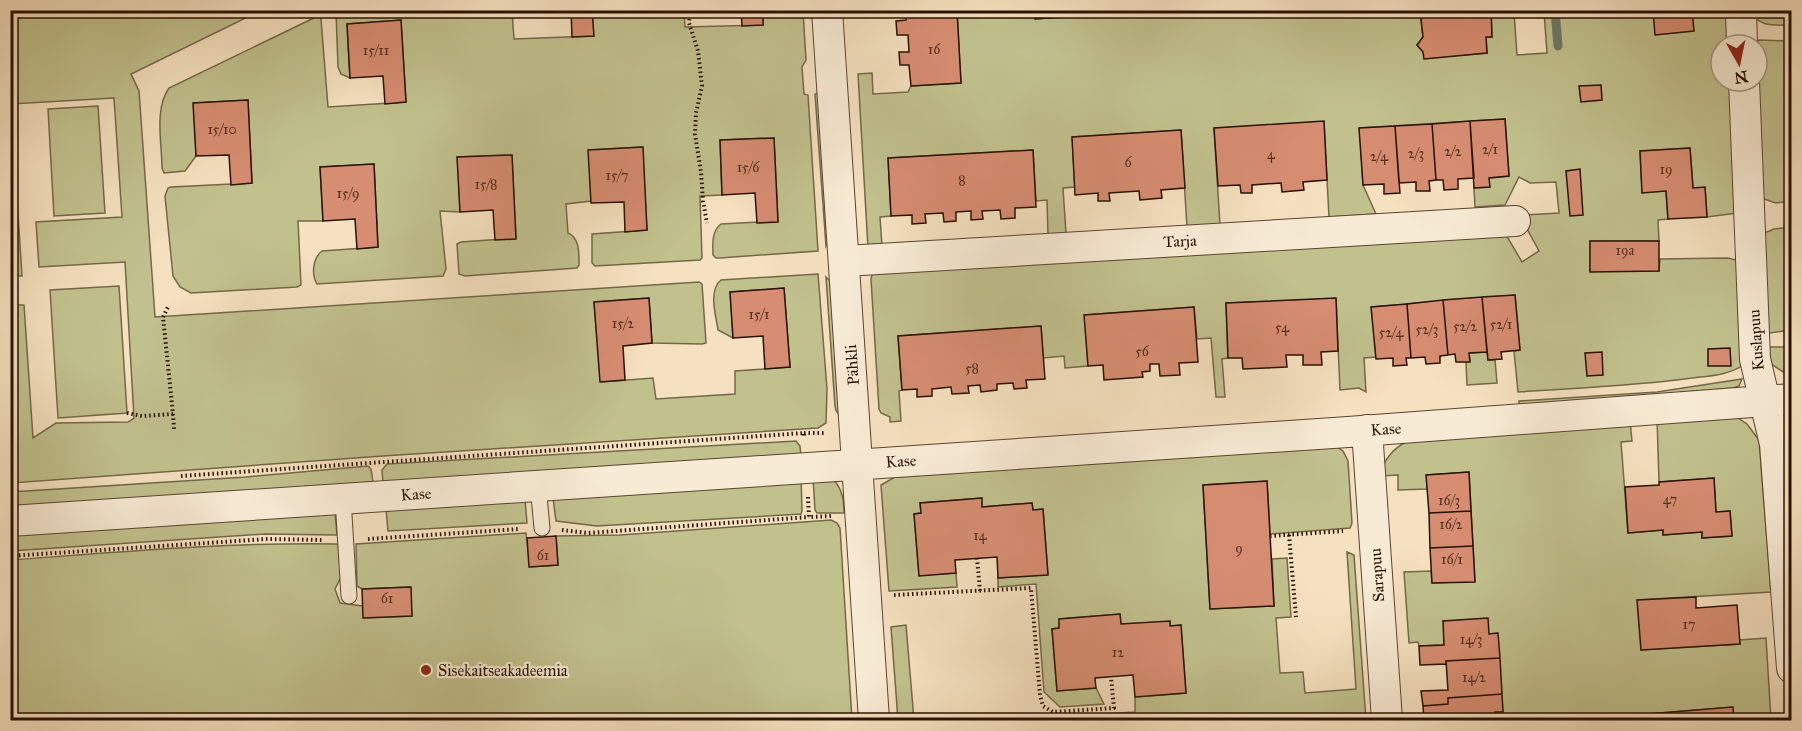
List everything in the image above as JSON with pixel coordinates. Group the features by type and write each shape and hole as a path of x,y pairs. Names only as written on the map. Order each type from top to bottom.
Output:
{"street":[{"name":"Pähkli","path":"827,10 874,720"},
{"path":"1741,10 1742,33"},
{"name":"Kuslapuu","path":"1744,93 1755,359 1779,400 1774,444 1791,668"},
{"name":"Tarja","path":"845,261 1515,221"},
{"name":"Kase","path":"10,521 1367,430 1779,400"},
{"name":"Sarapuu","path":"1367,430 1387,720"}],"lane":[{"path":"538,485 542,528"},
{"path":"343,499 349,596"}],"path":[{"path":"690,10 689,23 698,51 702,86 696,113 695,134 707,223"},
{"path":"168,307 163,316 174,430"},
{"path":"127,413 142,416 173,414"},
{"path":"175,477 804,433 805,445"},
{"path":"10,556 267,539 346,540 542,528 588,533 809,517"},
{"path":"1270,536 1348,531"},
{"path":"1289,535 1296,617"},
{"path":"977,558 980,591"},
{"path":"885,596 1031,588 1040,696 1043,706 1053,712 1114,708 1111,677"}],"green space":[{"path":"1159,10 1420,11 1423,37 1417,45 1425,58 1487,53 1486,37 1492,37 1491,13 1514,12 1517,55 1547,53 1544,11 1732,11 1733,33 1709,33 1709,93 1736,93 1737,213 1707,217 1705,188 1693,188 1690,148 1640,151 1642,192 1666,191 1668,219 1658,220 1659,241 1590,241 1590,271 1659,271 1660,259 1728,258 1740,261 1745,364 1726,373 1705,377 1518,392 1514,351 1520,350 1515,295 1372,307 1376,357 1364,358 1366,392 1359,388 1340,390 1336,299 1226,303 1228,358 1222,359 1225,397 1216,397 1211,338 1197,339 1194,307 1085,315 1088,366 1065,368 1064,356 1043,358 1041,326 898,336 902,390 899,391 901,421 890,422 890,417 881,413 879,409 871,279 875,273 1505,233 1522,262 1539,251 1525,225 1524,215 1559,213 1556,182 1530,183 1519,177 1505,205 1475,207 1474,188 1489,187 1489,178 1509,176 1505,119 1360,128 1363,185 1376,214 1329,217 1324,122 1214,129 1220,225 1187,227 1181,130 1072,137 1075,187 1063,188 1066,234 1048,235 1047,200 1036,201 1033,150 888,158 891,216 880,217 882,246 868,248 858,74 872,73 873,94 908,92 911,86 961,83 957,11 1034,11 1036,19"},
{"path":"11,11 260,11 131,74 139,91 155,317 699,282 702,284 706,343 702,344 652,343 649,298 594,302 601,382 653,378 656,399 735,394 735,371 790,367 784,288 730,292 733,338 718,330 714,304 717,284 721,280 818,274 827,389 826,423 818,428 11,483 11,414 15,414 13,393 10,393 10,305 24,305 33,438 56,423 128,422 134,418 125,262 39,267 36,222 122,217 114,98 11,104"},
{"path":"336,11 512,11 514,39 593,36 592,11 684,11 685,27 763,25 763,11 803,11 806,60 802,67 804,94 808,95 818,251 720,258 713,255 714,234 721,224 778,221 774,138 720,140 722,195 700,196 702,258 700,260 595,266 592,263 592,234 647,230 642,147 589,150 591,201 566,204 568,233 575,239 578,247 579,265 577,268 465,276 459,274 457,244 516,238 512,155 458,157 460,212 440,211 446,269 443,276 317,284 314,266 322,251 378,247 374,164 320,167 323,221 298,221 301,285 191,293 180,287 173,276 165,196 168,188 171,187 252,183 248,100 194,103 196,156 185,171 164,173 160,116 164,96 169,88 318,16 321,19 328,107 406,102 401,20 347,24 350,78 341,74 338,67"},
{"path":"1751,11 1791,11 1791,25 1763,23"},
{"path":"1769,40 1791,41 1791,201 1776,203 1761,198 1758,93 1769,93"},
{"path":"819,93 828,242 826,246 815,94"},
{"path":"98,106 105,213 54,216 48,109"},
{"path":"11,107 22,276 10,276"},
{"path":"1791,227 1791,330 1763,334 1762,234 1774,229"},
{"path":"826,277 830,281 839,414 835,406"},
{"path":"119,286 127,413 58,418 50,290"},
{"path":"1765,347 1791,347 1791,377 1768,362"},
{"path":"1487,352 1488,360 1495,360 1497,383 1467,385 1466,362 1470,361 1469,353"},
{"path":"1742,379 1739,386 1733,388 1519,406 1519,401 1657,392"},
{"path":"1657,418 1738,418 1747,424 1759,440 1771,592 1638,600 1641,650 1740,644 1740,640 1766,638 1771,720 1734,720 1732,707 1648,714 1648,720 1495,720 1495,712 1503,712 1497,633 1489,634 1444,621 1444,645 1419,646 1418,642 1409,643 1404,572 1431,571 1432,583 1475,581 1469,472 1427,475 1427,489 1398,490 1398,475 1380,476 1383,465 1394,450 1409,441 1630,420 1632,441 1621,442 1628,533 1663,530 1663,535 1702,532 1702,538 1732,536 1730,511 1716,512 1714,478 1659,482"},
{"path":"796,441 800,446 801,456 383,482 382,470 387,464"},
{"path":"1337,447 1343,451 1348,461 1352,523 1350,528 1270,534 1267,481 1203,485 1210,609 1274,606 1272,559 1287,558 1291,617 1276,618 1280,673 1303,672 1305,693 1356,689 1347,552 1354,555 1366,720 1005,720 1135,712 1135,697 1186,693 1181,625 1170,626 1170,622 1121,624 1120,614 1059,619 1059,628 1052,629 1057,691 1096,688 1104,704 1060,707 1044,692 1036,584 998,587 998,578 1048,574 1043,509 1033,510 1032,503 982,507 981,498 920,503 921,513 914,514 919,575 956,573 957,587 889,591 881,485 895,477"},
{"path":"368,466 371,469 373,482 11,507 11,492 246,477"},
{"path":"801,476 801,514 597,526 556,521 553,498"},
{"path":"813,477 833,479 842,494 844,513 817,513"},
{"path":"525,499 527,523 388,531 386,509"},
{"path":"335,513 337,535 265,534 11,551 11,535"},
{"name":"Sisekaitseakadeemia","path":"831,520 840,528 852,720 11,720 11,560 215,546 338,544 341,577 335,589 340,603 363,606 364,618 412,616 410,587 362,589 357,586 356,544 526,533 530,567 558,565 556,536 620,535"},
{"path":"906,625 914,720 898,720 891,627"}],"building":[{"path":"571,10 592,10 594,36 572,37"},
{"path":"741,10 763,10 763,25 742,26"},
{"path":"906,10 957,10 961,83 911,86 909,65 900,65 899,52 909,52 908,35 897,35 896,21 906,20"},
{"path":"1034,10 1159,10 1035,19"},
{"path":"1420,10 1491,10 1492,37 1486,37 1487,53 1424,59 1423,52 1417,45 1423,37"},
{"path":"1653,10 1692,10 1694,31 1655,35"},
{"path":"401,20 406,102 385,104 383,76 350,78 347,24"},
{"path":"1601,85 1602,100 1581,102 1579,86"},
{"path":"248,100 252,183 231,185 229,155 196,156 193,103"},
{"path":"1505,119 1509,176 1489,178 1490,187 1474,188 1470,121"},
{"path":"1324,121 1327,180 1303,182 1304,190 1282,192 1281,183 1252,185 1252,193 1241,193 1240,185 1218,186 1214,128"},
{"path":"1470,121 1474,178 1458,179 1458,189 1444,190 1443,180 1436,180 1432,124"},
{"path":"1432,124 1436,180 1429,181 1430,191 1416,191 1416,182 1399,183 1395,126"},
{"path":"1395,126 1400,193 1384,194 1384,184 1363,185 1359,128"},
{"path":"1181,130 1185,188 1161,190 1162,198 1140,200 1139,191 1109,193 1110,201 1098,201 1098,193 1075,195 1072,137"},
{"path":"774,138 778,222 757,223 755,193 722,195 720,140"},
{"path":"643,147 647,230 625,232 624,202 591,203 588,150"},
{"path":"1690,148 1693,188 1705,187 1707,217 1668,219 1666,191 1642,193 1640,151"},
{"path":"1033,150 1036,207 1015,208 1015,218 1001,219 1000,210 982,211 983,219 971,220 971,211 956,212 956,221 944,222 943,213 925,214 926,223 912,224 912,215 891,216 888,158"},
{"path":"512,155 516,239 495,240 493,210 460,212 457,157"},
{"path":"374,164 378,247 357,249 355,219 323,221 320,167"},
{"path":"1580,169 1583,215 1570,216 1566,171"},
{"path":"1590,241 1659,241 1659,271 1590,272"},
{"path":"784,288 790,367 765,369 763,336 733,338 730,292"},
{"path":"1515,295 1520,350 1501,352 1502,359 1488,360 1482,297"},
{"path":"1482,297 1487,352 1469,353 1470,362 1456,362 1455,354 1448,355 1443,300"},
{"path":"649,298 652,343 623,346 625,380 600,382 594,302"},
{"path":"1336,298 1338,351 1321,352 1322,365 1303,365 1303,355 1286,355 1287,367 1243,369 1242,358 1228,358 1226,303"},
{"path":"1443,300 1448,355 1440,356 1440,363 1426,364 1425,357 1411,358 1407,304"},
{"path":"1407,304 1411,358 1406,358 1407,365 1393,366 1393,358 1376,359 1371,307"},
{"path":"1194,307 1198,362 1179,363 1180,375 1160,376 1159,364 1150,364 1150,371 1142,372 1143,377 1104,380 1103,365 1088,366 1084,315"},
{"path":"1041,326 1045,379 1026,380 1027,388 1014,389 1013,383 997,384 997,390 981,392 980,385 968,386 969,393 952,394 951,387 932,389 932,396 917,397 917,389 902,390 898,336"},
{"path":"1730,348 1731,366 1708,366 1708,349"},
{"path":"1602,352 1603,375 1587,376 1585,353"},
{"path":"10,393 13,393 15,414 10,414"},
{"path":"1469,472 1471,511 1429,513 1426,475"},
{"path":"1714,478 1716,512 1730,511 1732,536 1702,538 1702,532 1663,535 1663,530 1628,533 1625,487"},
{"path":"1267,481 1274,606 1210,609 1203,485"},
{"path":"982,498 982,507 1032,503 1033,510 1043,509 1048,575 998,578 997,557 955,560 956,573 919,576 914,514 921,513 920,503"},
{"path":"1471,511 1473,546 1430,548 1429,513"},
{"path":"556,536 558,565 529,567 527,538"},
{"path":"1473,546 1475,582 1432,583 1430,548"},
{"path":"411,587 412,616 363,618 362,589"},
{"path":"1696,597 1696,608 1737,605 1740,644 1641,650 1637,600"},
{"path":"1120,614 1121,624 1170,621 1170,626 1181,625 1186,693 1135,697 1133,675 1095,678 1096,688 1057,691 1052,629 1059,628 1059,619"},
{"path":"1488,618 1489,634 1498,633 1500,658 1420,665 1419,646 1444,645 1443,621"},
{"path":"1500,658 1502,694 1448,698 1448,704 1423,706 1421,691 1448,690 1446,661"},
{"path":"1502,694 1503,712 1495,712 1495,720 1450,720 1450,718 1424,720 1423,706 1448,704 1448,698"},
{"path":"1733,707 1734,720 1648,720 1648,714"}],"waterway":[{"path":"1555,10 1558,46"}],"place":[{"name":"Sisekaitseakadeemia","path":"426,670"}]}
